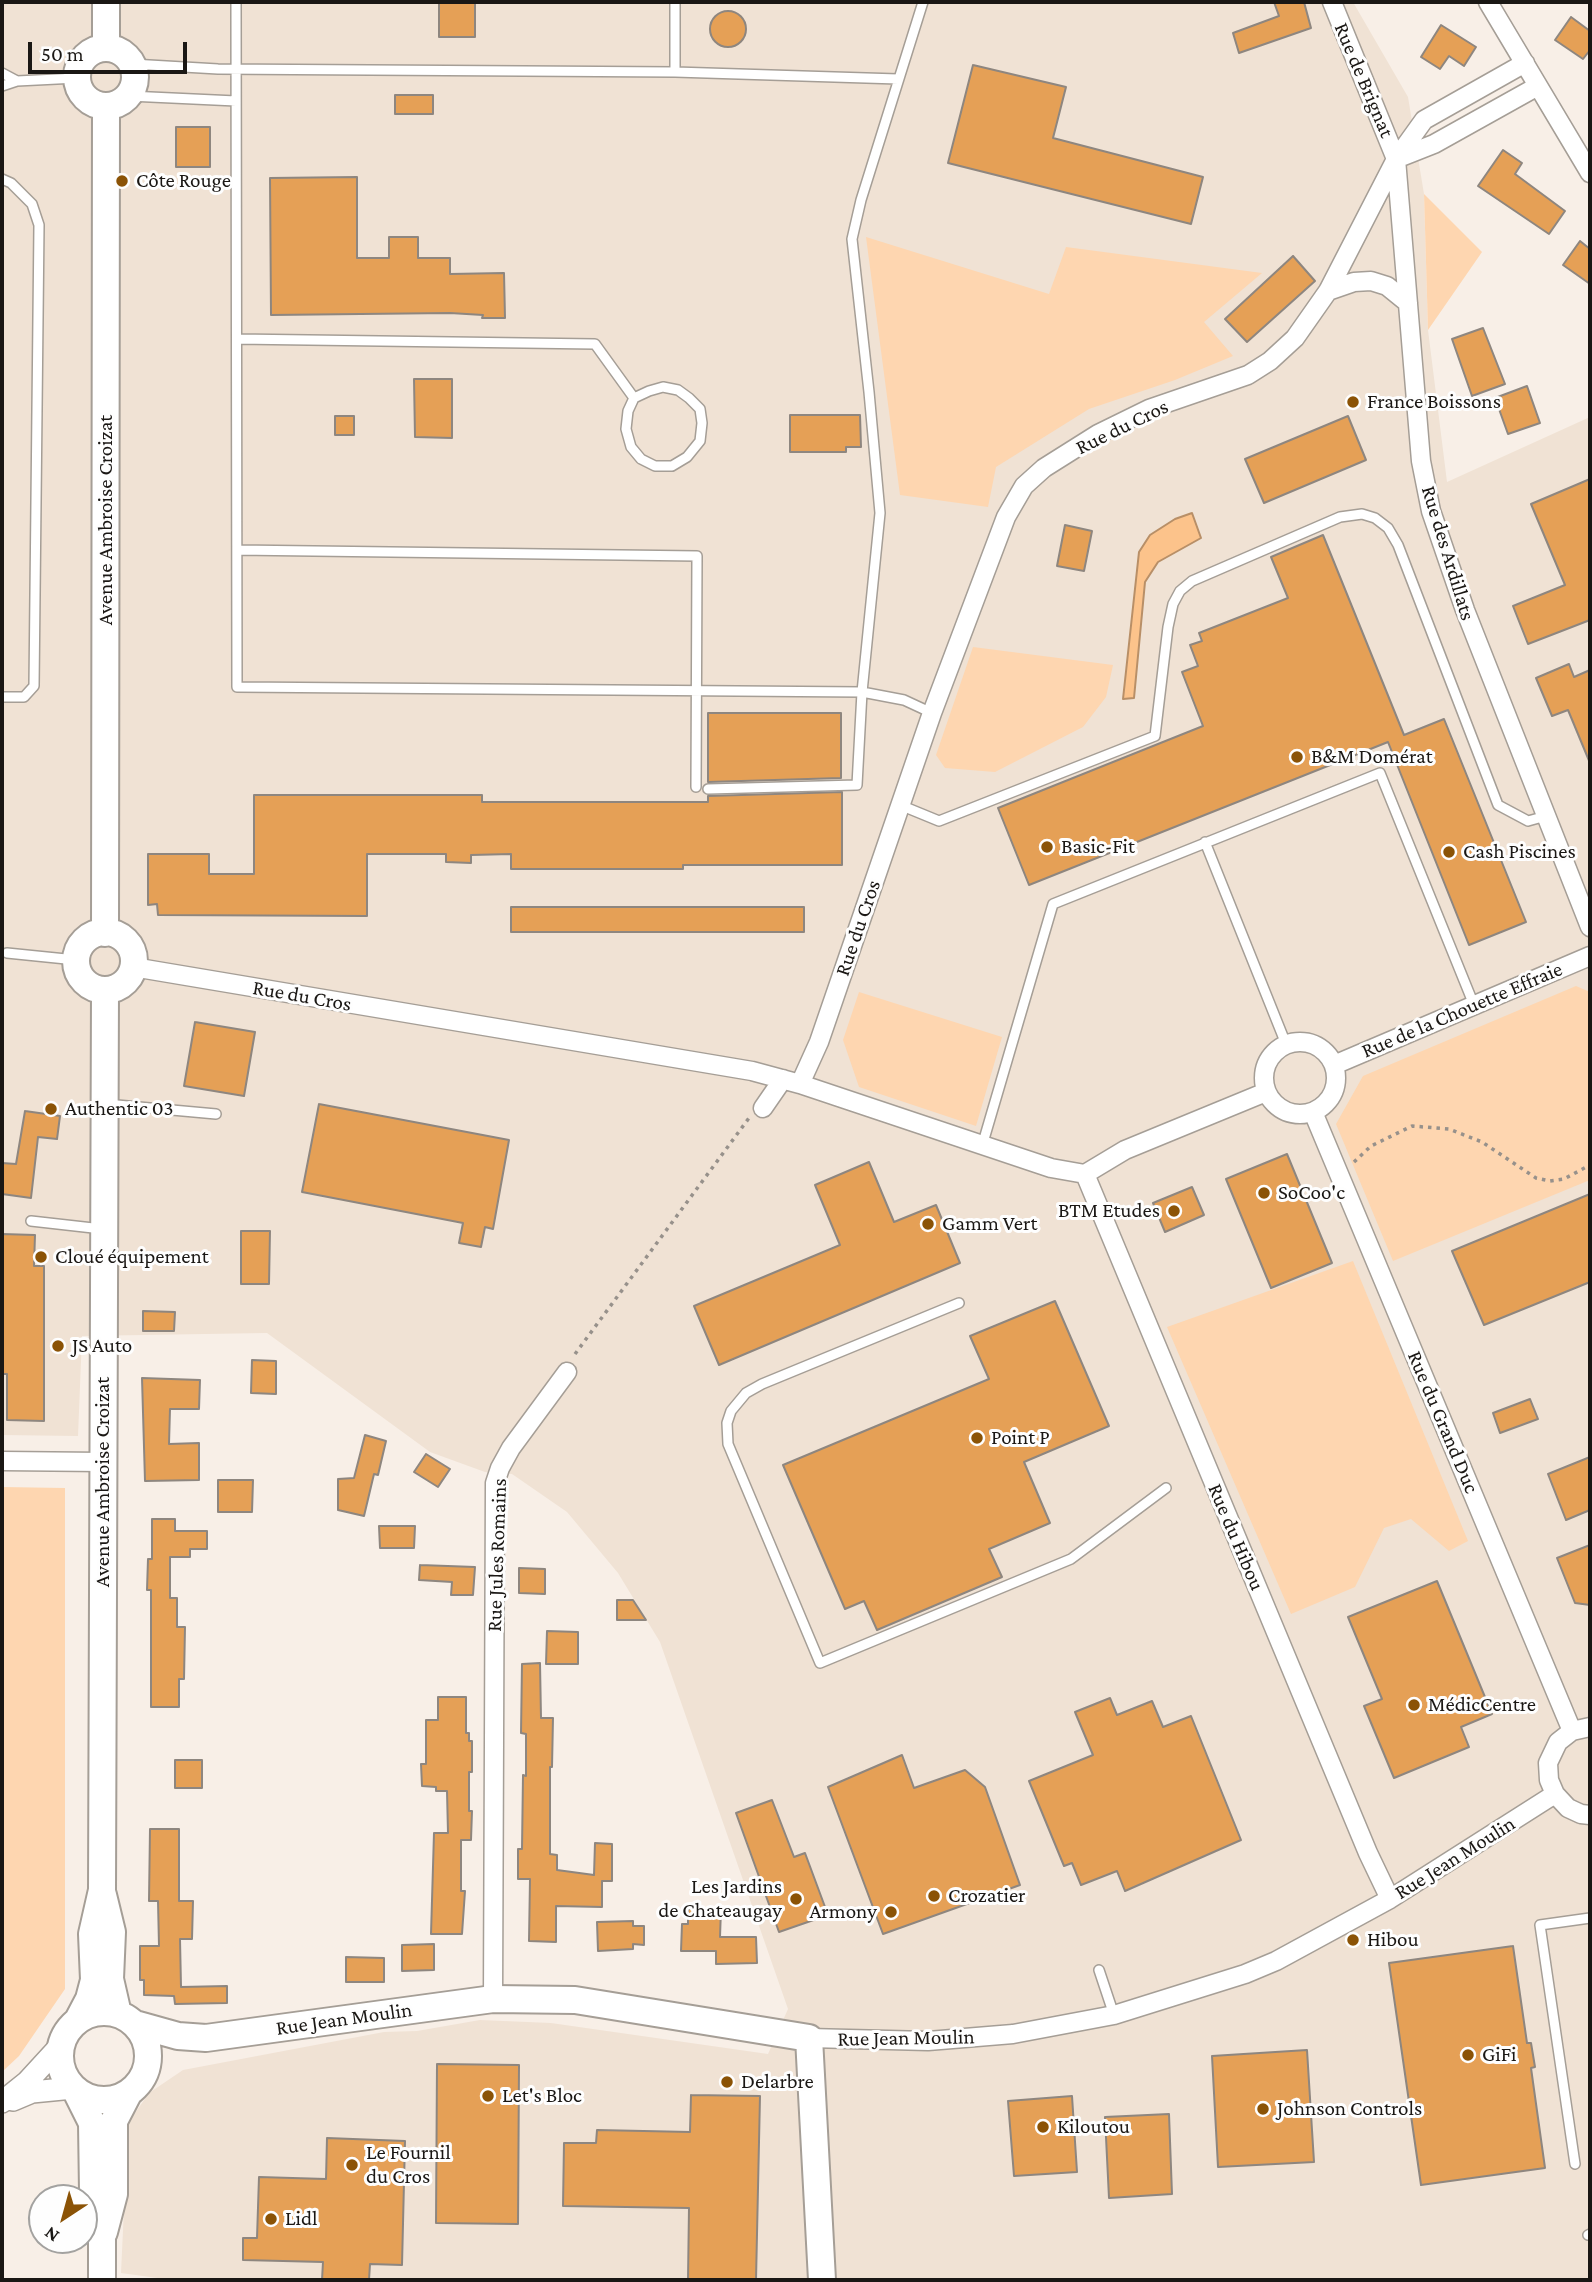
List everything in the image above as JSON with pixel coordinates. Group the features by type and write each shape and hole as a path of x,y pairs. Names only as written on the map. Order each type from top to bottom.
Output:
{"main road":[{"path":"106,2 106,47"},
{"path":"106,47 124,53 132,64 135,80 117,101 97,105 83,95 77,78 81,60 96,48 106,47"},
{"name":"Avenue Ambroise Croizat","path":"105,933 117,101"},
{"path":"105,933 121,938 127,944 132,951 133,967 123,984 115,989 105,990 96,989 81,978 76,960 88,938 105,933"},
{"name":"Avenue Ambroise Croizat","path":"79,2018 89,1999 93,1980 92,1934 102,1890 105,990"},
{"name":"Avenue Ambroise Croizat","path":"102,1890 113,1932 110,1979 127,2019"},
{"name":"Rue Jean Moulin","path":"127,2019 178,2036 206,2038 493,1999 575,2000 809,2038"},
{"path":"102,2240 114,2194 114,2121 148,2062 148,2048 143,2035 127,2019 105,2011 79,2018 64,2035 60,2046 61,2069 92,2123 93,2192 102,2240 102,2280"},
{"name":"Rue Jean Moulin","path":"136,2084 180,2050 206,2038"},
{"path":"809,2038 822,2280"},
{"path":"75,2090 88,2098 115,2099 136,2084"}],"street":[{"name":"Rue de Brignat","path":"1332,2 1396,159"},
{"path":"1488,2 1590,173"},
{"name":"Rue du Cros","path":"133,967 752,1072 792,1082 819,1042 932,713 1006,517 1024,486 1044,468 1098,434 1149,409 1248,375 1270,361 1295,338 1328,291 1396,159 1424,120 1525,64"},
{"path":"1396,159 1434,144 1538,86"},
{"name":"Rue des Ardillats","path":"1396,159 1421,461 1431,511 1465,610 1590,927"},
{"path":"1328,291 1353,282 1371,281 1387,286 1408,303"},
{"name":"Rue de la Chouette Effraie","path":"1334,1065 1590,956"},
{"path":"1308,1042 1328,1055 1334,1065 1336,1087 1323,1107 1313,1112 1302,1115 1280,1109 1266,1092 1264,1081 1269,1059 1286,1044 1308,1042"},
{"path":"763,1108 792,1082 1051,1168 1085,1174 1125,1150 1266,1092"},
{"name":"Rue du Grand Duc","path":"1313,1112 1572,1731"},
{"name":"Rue du Hibou","path":"1085,1174 1390,1899"},
{"name":"Rue Jules Romains","path":"493,1999 495,1483 511,1448 567,1372"},
{"path":"2,1461 103,1462"},
{"path":"1590,1727 1572,1731 1558,1742 1548,1763 1549,1780 1555,1794 1568,1808 1590,1815"},
{"name":"Rue Jean Moulin","path":"809,2038 928,2041 1013,2035 1114,2015 1266,1965 1390,1899 1555,1794"},
{"path":"2,2103 27,2082 60,2046"},
{"path":"2,2103 32,2092 75,2090"}],"lane":[{"path":"236,2 237,687 862,692 904,700 932,713"},
{"path":"675,2 675,72"},
{"path":"708,789 857,785 862,692 880,513 852,239 861,200 923,2"},
{"path":"132,64 236,69 675,72 898,79"},
{"path":"2,73 17,80"},
{"path":"2,86 17,80 77,78"},
{"path":"117,101 236,101"},
{"path":"2,179 11,183 32,204 39,225 34,686 24,697 2,697"},
{"path":"237,339 595,344 634,398"},
{"path":"663,387 678,390 699,409 702,423 700,441 687,457 671,466 656,467 641,459 631,447 626,429 628,411 634,398 663,387"},
{"path":"900,805 939,821 1155,736 1168,627 1172,604 1180,591 1192,581 1327,522 1362,514 1375,518 1388,528 1398,545 1498,805 1528,821 1546,816"},
{"path":"237,550 697,556 696,787"},
{"path":"982,1146 1053,904 1380,773 1474,1005"},
{"path":"1205,842 1286,1044"},
{"path":"7,953 76,960"},
{"path":"106,1104 216,1114"},
{"path":"31,1221 105,1230"},
{"path":"959,1303 762,1384 746,1393 731,1411 727,1423 728,1444 820,1663 1071,1559 1166,1488"},
{"path":"1575,2164 1540,1925 1590,1918"},
{"path":"1098,1970 1114,2015"}],"path":[{"path":"567,1372 575,1356 751,1115 763,1108"},
{"path":"1339,1175 1371,1146 1412,1126 1449,1129 1482,1142 1536,1178 1550,1181 1564,1179 1590,1165"}],"shaded area":[{"path":"2,2 1353,2 1408,97 1424,194 1428,330 1447,482 1590,417 1590,2280 172,2280 121,2273 128,2123 149,2093 183,2070 384,2032 417,2031 480,2020 551,2023 768,2054 788,2009 660,1642 618,1573 567,1512 512,1474 485,1472 430,1452 267,1333 82,1336 78,1436 2,1435"},
{"path":"1424,194 1482,252 1428,330"},
{"path":"866,237 1049,294 1066,247 1262,273 1204,322 1233,356 1175,380 1089,409 996,467 988,507 900,495"},
{"path":"1192,513 1201,538 1158,562 1145,582 1134,698 1123,699 1139,552 1150,535 1175,519"},
{"path":"973,647 1113,665 1106,697 1083,727 995,772 945,768 936,755"},
{"path":"1576,986 1590,992 1590,1180 1393,1261 1336,1124 1363,1076"},
{"path":"859,992 1002,1037 976,1126 859,1087 843,1040"},
{"path":"1353,1261 1468,1541 1449,1551 1411,1519 1384,1528 1355,1587 1291,1614 1167,1327"},
{"path":"2,1487 65,1488 65,1989 19,2056 2,2072"}],"building":[{"path":"439,2 475,2 475,37 439,37"},
{"path":"1274,2 1304,2 1311,28 1239,53 1233,33 1279,16"},
{"path":"728,11 741,16 746,29 741,42 728,47 715,42 710,29 715,16"},
{"path":"1571,17 1590,31 1590,50 1583,59 1555,40"},
{"path":"1441,25 1476,47 1464,66 1449,56 1440,69 1421,57"},
{"path":"973,65 1066,87 1053,138 1203,177 1191,224 948,163"},
{"path":"395,95 433,95 433,114 395,114"},
{"path":"176,127 210,127 210,167 176,167"},
{"path":"1503,150 1522,163 1515,174 1565,211 1549,234 1478,186"},
{"path":"357,177 357,258 389,258 389,237 418,237 418,258 450,258 450,274 504,273 505,318 450,313 271,315 270,178"},
{"path":"1580,241 1590,249 1590,284 1563,265"},
{"path":"1293,256 1315,281 1247,342 1225,319"},
{"path":"1483,328 1505,384 1472,396 1452,339"},
{"path":"414,379 452,379 452,438 415,437"},
{"path":"1527,386 1540,423 1508,434 1495,398"},
{"path":"790,415 860,415 861,447 846,447 846,452 790,452"},
{"path":"335,416 354,416 354,435 335,435"},
{"path":"1348,416 1366,460 1264,503 1245,459"},
{"path":"1590,479 1590,620 1528,644 1513,606 1565,585 1531,504"},
{"path":"1065,525 1092,531 1084,571 1057,566"},
{"path":"1323,535 1404,735 1444,719 1526,922 1469,945 1388,742 1029,885 998,808 1203,726 1182,672 1198,666 1190,645 1202,641 1199,633 1288,598 1271,557"},
{"path":"1569,664 1574,677 1590,670 1590,763 1568,710 1552,716 1536,678"},
{"path":"708,713 841,713 841,778 708,782"},
{"path":"842,792 842,865 511,869 511,854 471,855 471,863 446,862 446,854 367,854 367,916 158,915 157,904 148,905 148,854 209,854 209,874 254,874 254,795 482,795 482,802 708,802 708,796"},
{"path":"511,907 804,907 804,932 511,932"},
{"path":"195,1022 255,1032 244,1096 184,1086"},
{"path":"319,1104 509,1140 493,1229 485,1227 481,1247 459,1243 463,1223 302,1192"},
{"path":"25,1111 60,1116 57,1139 38,1137 31,1198 2,1194 2,1163 16,1164"},
{"path":"1287,1154 1332,1263 1271,1288 1226,1179"},
{"path":"869,1162 894,1222 936,1205 960,1263 719,1365 694,1306 840,1245 815,1185"},
{"path":"1192,1187 1204,1215 1165,1232 1153,1203"},
{"path":"1590,1194 1590,1282 1484,1325 1452,1251"},
{"path":"241,1231 270,1231 269,1284 241,1284"},
{"path":"2,1234 35,1235 34,1266 44,1266 44,1421 7,1420 7,1374 2,1374"},
{"path":"1055,1301 1109,1426 1024,1462 1050,1523 989,1549 1002,1577 877,1630 864,1601 845,1609 783,1465 989,1379 970,1336"},
{"path":"143,1311 175,1312 174,1331 143,1331"},
{"path":"252,1360 276,1361 276,1394 251,1393"},
{"path":"142,1378 200,1380 199,1409 170,1409 169,1444 199,1443 199,1480 145,1481"},
{"path":"1530,1399 1538,1419 1500,1433 1493,1413"},
{"path":"365,1435 386,1441 378,1475 374,1474 364,1516 338,1510 338,1479 354,1478"},
{"path":"426,1454 450,1469 438,1487 414,1472"},
{"path":"1590,1457 1590,1510 1566,1520 1548,1474"},
{"path":"218,1480 253,1480 252,1512 218,1512"},
{"path":"152,1519 175,1519 175,1531 207,1531 207,1549 190,1549 190,1557 170,1557 170,1598 177,1598 177,1627 185,1627 184,1679 179,1679 179,1707 151,1707 151,1590 147,1590 148,1559 152,1559"},
{"path":"379,1526 415,1526 414,1548 380,1548"},
{"path":"1590,1545 1590,1605 1575,1603 1557,1558"},
{"path":"420,1565 475,1567 473,1595 451,1595 452,1582 419,1580"},
{"path":"519,1568 545,1569 545,1594 519,1593"},
{"path":"1437,1581 1492,1714 1461,1727 1469,1747 1394,1778 1364,1706 1382,1699 1348,1617"},
{"path":"617,1600 633,1600 646,1620 617,1620"},
{"path":"547,1631 578,1632 578,1664 546,1664"},
{"path":"540,1663 541,1718 553,1718 550,1854 557,1855 557,1870 594,1875 595,1843 612,1844 612,1881 602,1881 602,1907 556,1906 556,1942 529,1941 530,1879 518,1879 518,1849 522,1849 523,1775 526,1776 526,1734 521,1733 522,1664"},
{"path":"438,1697 466,1697 466,1733 469,1733 469,1741 472,1741 472,1772 469,1772 471,1840 461,1840 461,1891 465,1891 462,1934 431,1934 434,1833 448,1833 447,1791 436,1791 436,1787 422,1786 421,1764 426,1764 426,1720 438,1720"},
{"path":"1110,1698 1117,1715 1152,1701 1163,1727 1191,1716 1241,1840 1125,1891 1117,1871 1081,1885 1072,1863 1064,1866 1029,1781 1093,1755 1075,1712"},
{"path":"902,1755 914,1788 965,1770 985,1787 1020,1885 883,1934 828,1787"},
{"path":"175,1760 202,1760 202,1788 175,1788"},
{"path":"772,1800 794,1857 805,1853 828,1915 779,1932 736,1813"},
{"path":"150,1829 179,1829 179,1901 193,1901 192,1939 180,1939 181,1987 227,1986 227,2003 175,2004 174,1996 144,1995 144,1980 140,1980 140,1946 159,1946 158,1901 149,1901"},
{"path":"688,1909 721,1909 720,1937 756,1937 757,1963 716,1964 716,1951 681,1951 682,1924 688,1924"},
{"path":"633,1921 633,1926 644,1926 644,1945 633,1944 633,1949 598,1951 597,1922"},
{"path":"434,1944 434,1970 402,1971 402,1945"},
{"name":"GiFi","path":"1513,1946 1527,2043 1531,2043 1535,2067 1531,2068 1545,2168 1421,2185 1389,1963"},
{"path":"346,1957 384,1958 384,1982 346,1982"},
{"name":"Johnson Controls","path":"1307,2050 1314,2162 1218,2167 1212,2056"},
{"path":"437,2064 519,2065 518,2224 436,2223"},
{"path":"691,2095 760,2096 756,2280 688,2280 689,2208 563,2206 564,2143 596,2143 597,2130 690,2132"},
{"path":"1072,2096 1077,2172 1014,2176 1008,2101"},
{"path":"1169,2114 1172,2194 1109,2198 1105,2117"},
{"path":"327,2138 405,2141 402,2265 370,2264 369,2280 322,2280 323,2262 243,2260 243,2238 257,2238 259,2177 326,2179"}],"place":[{"name":"Côte Rouge","path":"122,181"},
{"name":"France Boissons","path":"1353,402"},
{"name":"B&M Domérat","path":"1297,757"},
{"name":"Basic-Fit","path":"1047,847"},
{"name":"Cash Piscines","path":"1449,852"},
{"name":"Authentic 03","path":"51,1109"},
{"name":"SoCoo'c","path":"1264,1193"},
{"name":"BTM Etudes","path":"1174,1211"},
{"name":"Gamm Vert","path":"928,1224"},
{"name":"Cloué équipement","path":"41,1257"},
{"name":"JS Auto","path":"58,1346"},
{"name":"Point P","path":"977,1438"},
{"name":"MédicCentre","path":"1414,1705"},
{"name":"Crozatier","path":"934,1896"},
{"name":"Les Jardins de Chateaugay","path":"796,1899"},
{"name":"Armony","path":"891,1912"},
{"name":"Hibou","path":"1353,1940"},
{"name":"GiFi","path":"1468,2055"},
{"name":"Delarbre","path":"727,2082"},
{"name":"Let's Bloc","path":"488,2096"},
{"name":"Johnson Controls","path":"1263,2109"},
{"name":"Kiloutou","path":"1043,2127"},
{"name":"Le Fournil du Cros","path":"352,2165"},
{"name":"Lidl","path":"271,2219"}]}
